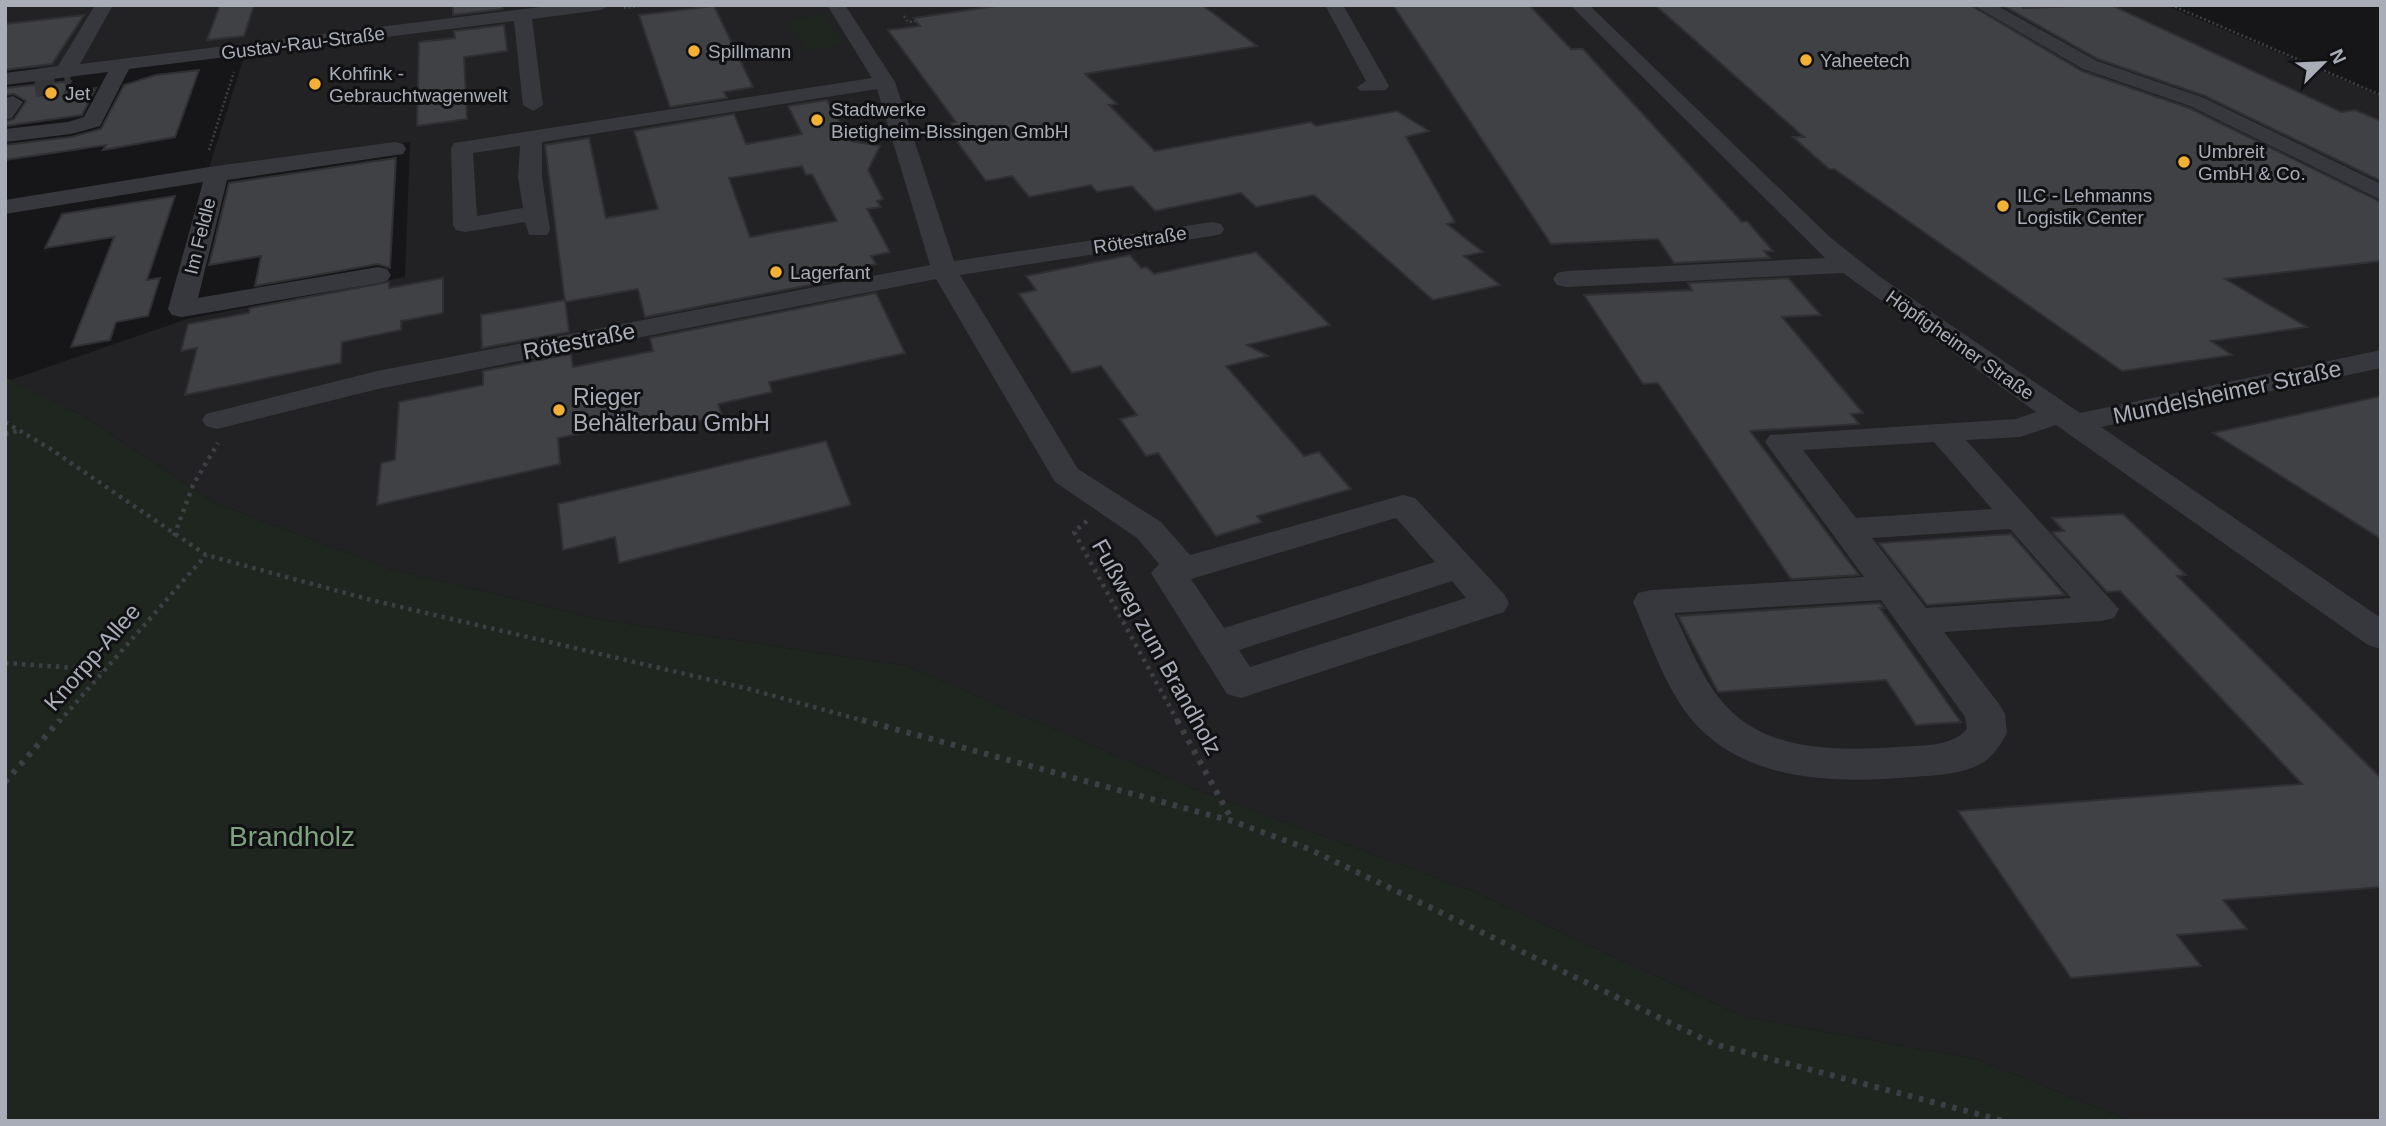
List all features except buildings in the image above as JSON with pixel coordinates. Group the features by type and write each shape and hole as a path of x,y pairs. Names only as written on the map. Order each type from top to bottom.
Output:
{"street":[{"path":"20,91 68,80 104,5"},
{"path":"421,28 422,5"},
{"name":"Gustav-Rau-Straße","path":"68,80 241,51 601,5"},
{"path":"836,5 885,82 944,270 1066,475 1110,501 1149,530 1183,569"},
{"path":"1334,5 1379,86 1367,87"},
{"name":"Höpfigheimer Straße","path":"1579,5 1822,243 1928,325 2381,636"},
{"path":"1982,5 2090,65 2197,102 2381,193"},
{"path":"523,15 533,105"},
{"path":"5,136 71,128 92,121 119,71"},
{"path":"531,137 530,177 537,221 465,225 462,148 531,137 885,82"},
{"path":"207,175 395,149"},
{"name":"Im Feldle","path":"5,207 207,175 215,180 182,309 378,275"},
{"name":"Rötestraße","path":"226,418 377,380 944,270 1212,229"},
{"path":"1566,279 1850,265"},
{"name":"Mundelsheimer Straße","path":"1847,529 1781,442 2020,428 2381,359"},
{"path":"1916,621 2101,609 1943,434"},
{"path":"1403,505 1491,603 1241,684 1169,573 1183,569 1403,505"},
{"path":"1847,529 2019,518"},
{"path":"1847,529 1985,714 1987,733 1972,749 1951,758 1849,765 1810,762 1775,754 1745,742 1720,726 1705,708 1651,602 1890,587"},
{"path":"1215,643 1460,567"}],"path":[{"path":"2171,5 2381,94"},
{"path":"904,16 908,22 916,21"},
{"path":"207,175 241,51"},
{"path":"174,536 193,485 226,418"},
{"path":"5,422 49,448 174,536 206,555 371,600 749,689 1233,821 1309,849 1714,1044 2004,1121"},
{"path":"5,434 19,431"},
{"name":"Fußweg zum Brandholz","path":"1110,501 1074,532 1233,821"},
{"name":"Knorpp-Allee","path":"5,782 206,555"},
{"path":"5,663 104,670"}],"shaded area":[{"path":"5,5 2165,5 2381,96 2381,1121 2131,1121 1976,1059 1744,1017 1470,890 1192,788 907,666 602,620 391,569 213,502 80,414 10,380 187,319 405,277 410,142 208,171 245,54 5,70"}],"green space":[{"path":"823,13 842,40 830,48 807,51 788,22"},
{"name":"Brandholz","path":"5,377 80,414 213,502 391,569 602,620 907,666 1192,788 1470,890 1744,1017 1976,1059 2131,1121 5,1121"}],"tunnel":[{"path":"35,87 71,83"}],"place":[{"name":"Spillmann","path":"694,51"},
{"name":"Yaheetech","path":"1806,60"},
{"name":"Kohfink - Gebrauchtwagenwelt","path":"315,84"},
{"name":"Jet","path":"51,93"},
{"name":"Stadtwerke Bietigheim-Bissingen GmbH","path":"817,120"},
{"name":"Umbreit GmbH & Co.","path":"2184,162"},
{"name":"ILC - Lehmanns Logistik Center","path":"2003,206"},
{"name":"Lagerfant","path":"776,272"},
{"name":"Rieger Behälterbau GmbH","path":"559,410"}]}
